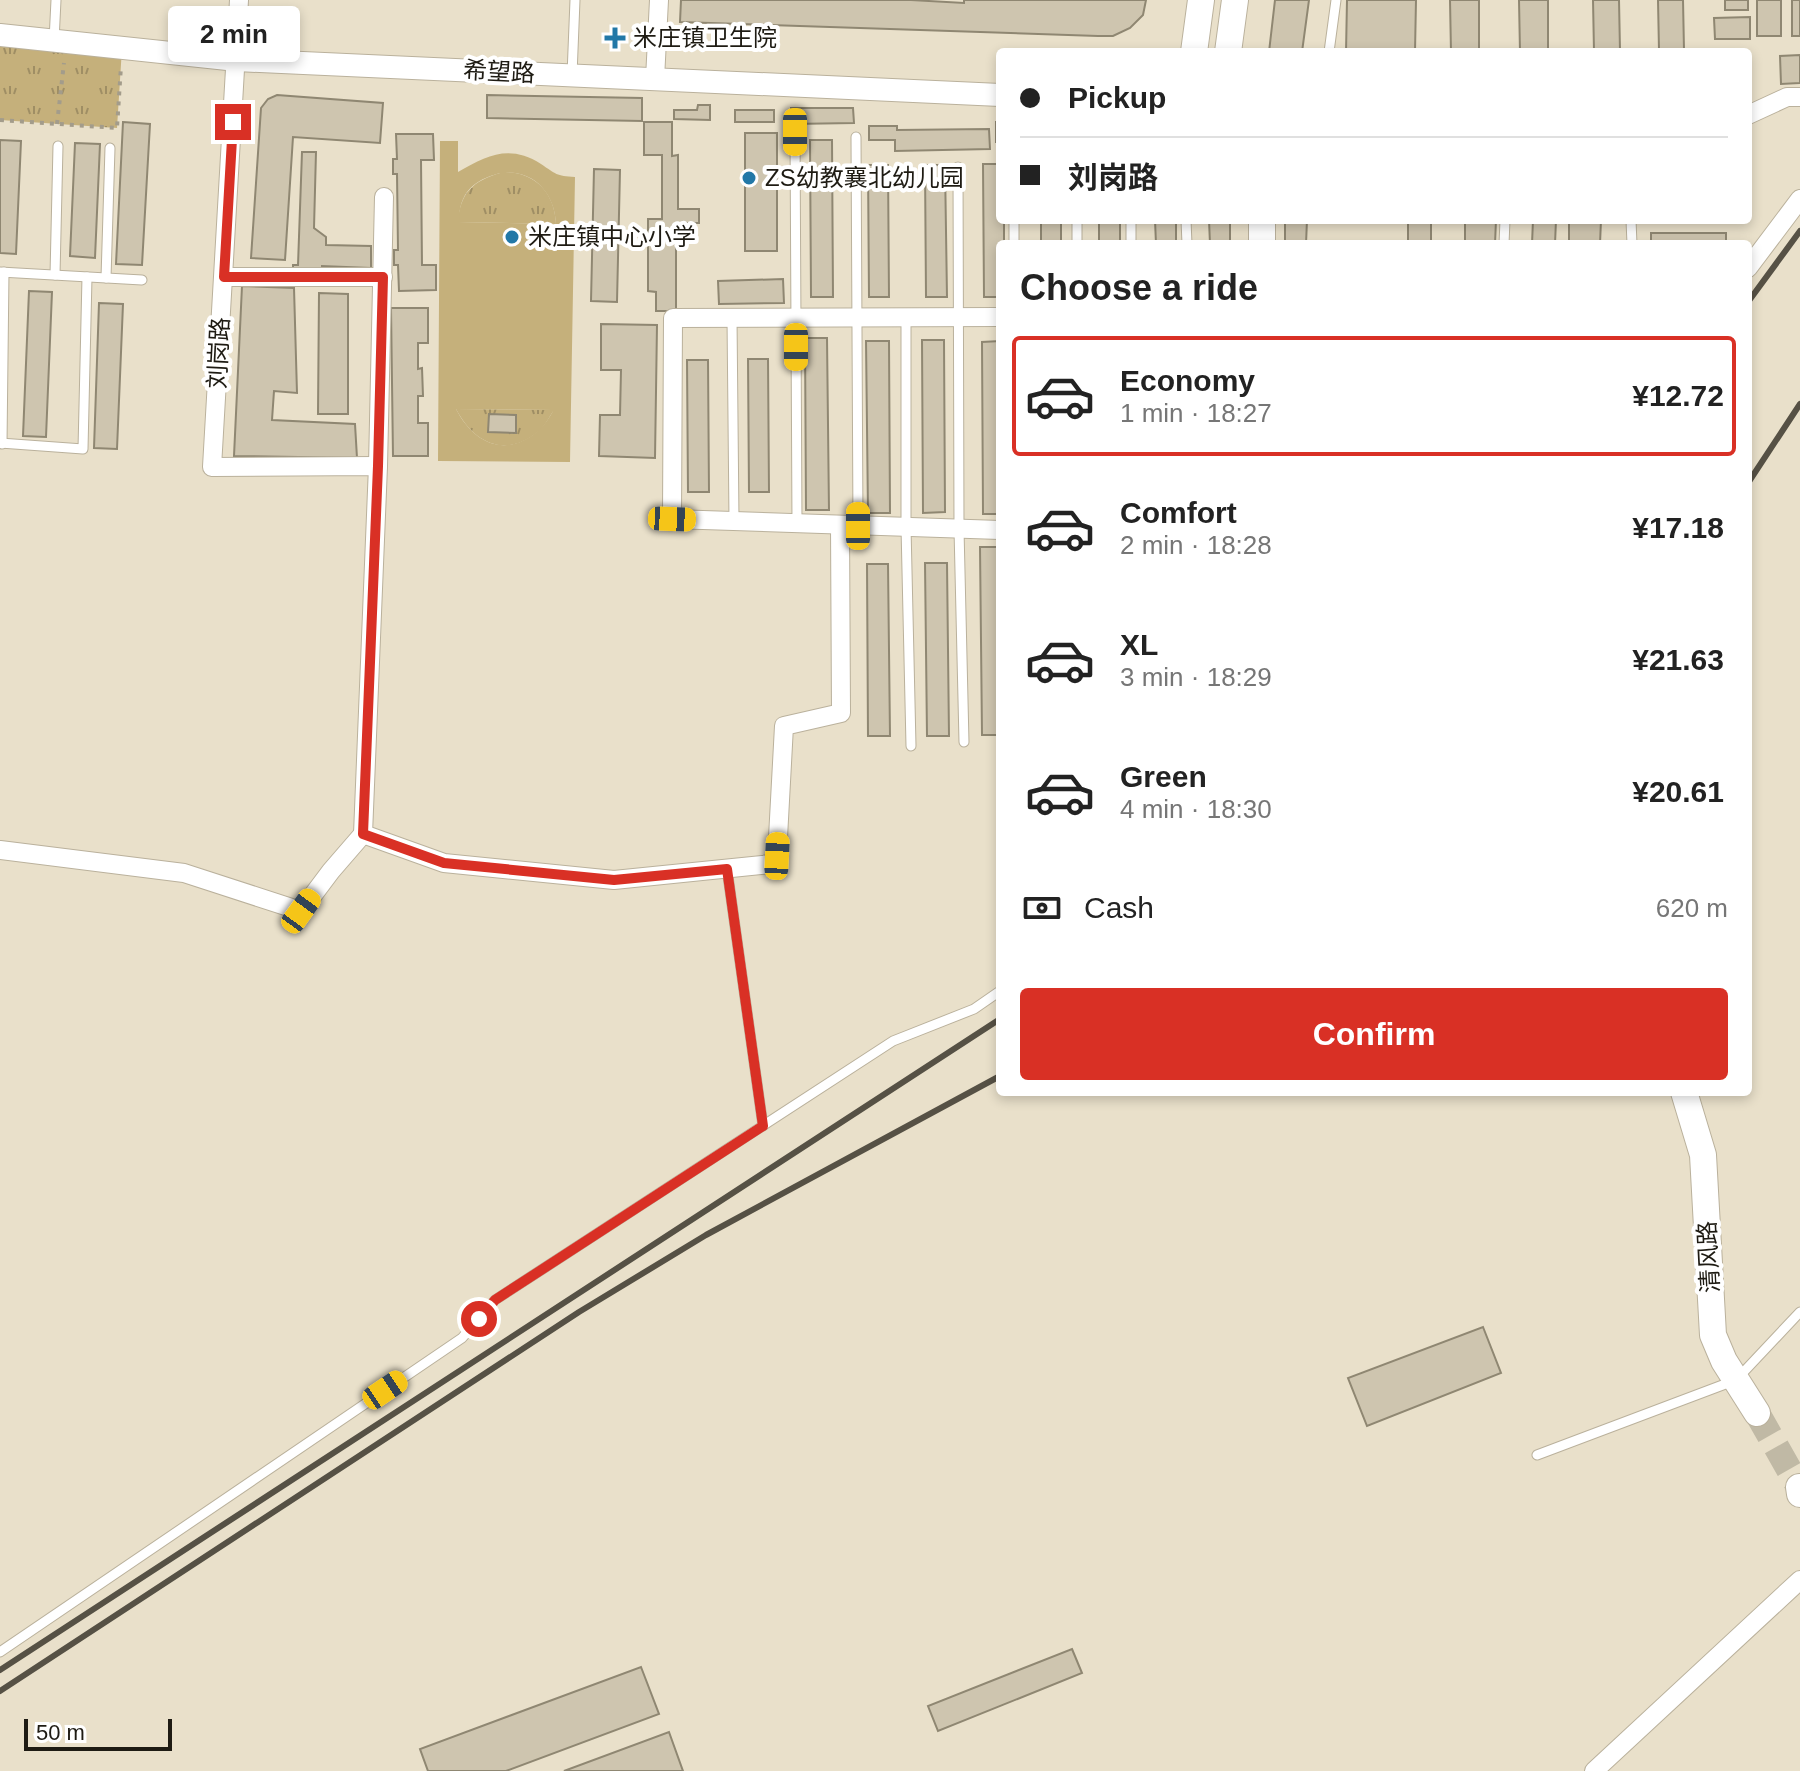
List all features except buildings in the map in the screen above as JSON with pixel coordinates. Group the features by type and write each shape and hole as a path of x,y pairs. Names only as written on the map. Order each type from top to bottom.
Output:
{"main road":[{"path":"1195,48 1201,0"},
{"path":"1229,48 1235,0"},
{"name":"清风路","path":"1685,1096 1703,1155 1713,1335 1724,1361 1757,1413"},
{"path":"1800,1488 1800,1494"}],"street":[{"name":"刘岗路","path":"239,0 212,467 378,466"},
{"path":"655,79 659,0"},
{"name":"希望路","path":"0,35 237,60 996,95"},
{"path":"1752,113 1787,97 1800,97"},
{"path":"0,850 184,873 301,911 363,834 378,466 384,197"},
{"path":"1752,263 1800,199"},
{"path":"224,277 383,277"},
{"path":"996,317 673,318 672,519 996,530"},
{"path":"363,834 444,863 614,880 771,864 777,856 784,726 841,713 849,525"},
{"path":"1594,1771 1800,1580"}],"lane":[{"path":"56,0 60,41"},
{"path":"572,75 575,0"},
{"path":"1330,48 1336,0"},
{"path":"795,132 797,524"},
{"path":"849,525 857,317 856,137"},
{"path":"55,275 58,146"},
{"path":"106,278 110,148"},
{"path":"958,167 959,529 964,742"},
{"path":"87,277 83,449 1,444 2,272 142,280"},
{"path":"906,317 906,527 911,746"},
{"path":"732,318 734,521"},
{"path":"727,869 763,1126"},
{"path":"0,1652 462,1338 495,1300 893,1041 974,1009 996,994"},
{"path":"1537,1455 1736,1380 1800,1312"}],"path":[{"path":"57,124 60,41"},
{"path":"0,120 117,128 122,48"}],"green space":[{"path":"0,35 122,48 117,128 0,120"},
{"path":"440,141 458,141 458,172 489,157 509,153 530,158 560,175 575,177 570,462 438,461","holes":["500,173 520,174 541,186 553,207 556,224 459,222 462,203 469,189","456,409 553,410 553,411 540,429 526,439 503,445 481,438 463,421"]},
{"path":"500,173 520,174 542,187 553,207 556,224 458,222 465,196 475,184"},
{"path":"456,409 554,410 539,431 514,444 503,445 481,438 463,421"}],"tunnel":[{"path":"1757,1413 1799,1487"}],"railway":[{"path":"1752,297 1800,231"},
{"path":"1752,477 1800,404"},
{"path":"0,1670 996,1022"},
{"path":"0,1691 579,1312 706,1235 996,1078"}],"place":[{"name":"米庄镇卫生院","path":"615,38"},
{"name":"ZS幼教襄北幼儿园","path":"749,178"},
{"name":"米庄镇中心小学","path":"512,237"}],"route":[{"path":"233,122 224,277 383,277 363,834 444,863 614,880 727,869 763,1126 495,1300 479,1319"}]}
